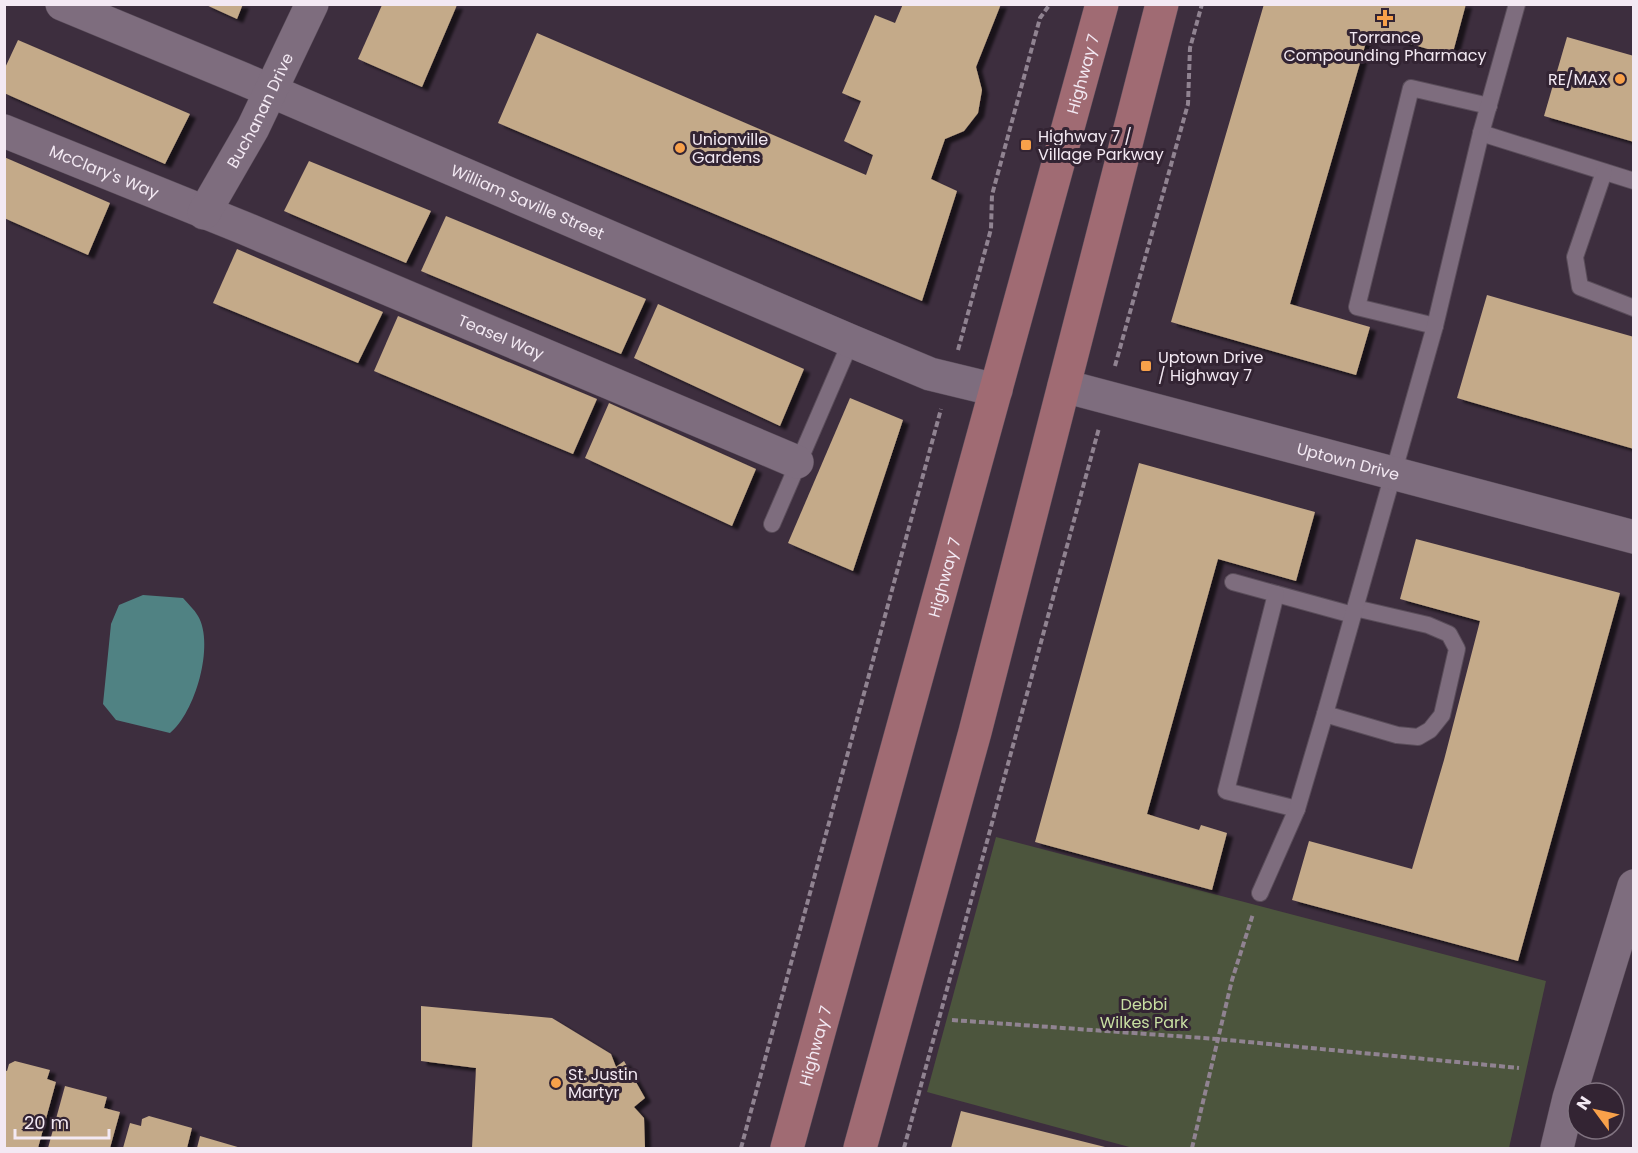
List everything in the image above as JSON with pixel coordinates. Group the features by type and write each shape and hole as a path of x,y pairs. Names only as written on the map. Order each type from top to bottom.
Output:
{"main road":[{"name":"Highway 7","path":"787,1149 1102,4"},
{"path":"860,1149 975,732 1162,4"}],"street":[{"name":"William Saville Street","path":"62,4 851,341 949,379 996,390"},
{"name":"Buchanan Drive","path":"204,213 270,92 312,4"},
{"name":"McClary's Way","path":"4,130 204,213"},
{"name":"Teasel Way","path":"204,213 797,462"},
{"name":"Uptown Drive","path":"1064,386 1634,537"},
{"path":"1557,1149 1569,1098 1634,886"}],"lane":[{"path":"1260,893 1297,809 1325,714 1435,326 1481,133 1517,4"},
{"path":"1435,326 1357,307 1411,88 1489,106"},
{"path":"1481,133 1634,181"},
{"path":"1604,172 1575,257 1580,287 1634,308"},
{"path":"772,524 851,341"},
{"path":"1233,582 1276,594 1428,626 1449,634 1457,649 1442,715 1430,730 1418,737 1397,735 1325,714"},
{"path":"1276,594 1226,791 1297,809"}],"path":[{"path":"741,1149 991,229 992,195 1040,18 1050,4"},
{"path":"1120,347 1188,104 1190,48 1202,4"},
{"path":"904,1149 1098,433"},
{"path":"1192,1149 1232,980 1260,893"},
{"path":"952,1020 1217,1039 1519,1068"}],"green space":[{"name":"Debbi Wilkes Park","path":"996,837 1546,981 1509,1148 1133,1148 927,1092"}],"shaded area":[{"path":"143,595 183,598 198,616 203,629 204,644 200,678 187,710 170,733 116,720 103,704 111,624 119,605"}],"building":[{"path":"204,4 243,4 237,19"},
{"name":"Unionville Gardens","path":"903,4 1001,4 976,67 982,90 978,113 964,131 945,139 931,179 957,191 922,301 498,123 537,33 866,175 873,155 844,141 861,101 842,93 875,15 895,23"},
{"path":"1264,4 1466,4 1452,56 1369,32 1290,304 1370,327 1356,375 1171,322"},
{"path":"382,5 457,5 422,87 358,59"},
{"path":"1567,37 1634,56 1634,142 1544,116"},
{"path":"18,40 190,114 165,164 4,93 4,70"},
{"path":"4,157 110,203 88,255 4,218"},
{"path":"309,161 431,211 406,263 284,211"},
{"path":"446,216 646,299 621,354 421,271"},
{"path":"237,249 383,312 358,363 213,303"},
{"path":"1487,295 1634,337 1634,449 1457,398"},
{"path":"658,304 804,369 780,426 634,358"},
{"path":"398,316 597,399 573,454 374,371"},
{"path":"850,398 903,420 853,571 788,543"},
{"path":"609,403 756,469 732,526 585,458"},
{"path":"1139,463 1315,512 1296,581 1218,559 1147,814 1199,830 1201,825 1227,833 1212,890 1035,842"},
{"path":"1416,539 1620,593 1518,961 1292,900 1309,841 1412,869 1444,760 1480,621 1400,599"},
{"name":"St. Justin Martyr","path":"421,1006 552,1018 611,1054 616,1067 624,1061 645,1098 634,1107 644,1118 645,1148 472,1148 476,1068 421,1061"},
{"path":"15,1061 50,1070 47,1079 56,1082 38,1148 5,1148 4,1070 7,1071 9,1064"},
{"path":"65,1086 107,1097 104,1108 120,1112 110,1148 48,1148"},
{"path":"961,1111 1109,1148 951,1148"},
{"path":"149,1116 192,1128 187,1148 123,1148 130,1123 141,1126 142,1119"},
{"path":"200,1136 241,1148 197,1148"}],"place":[{"name":"Torrance Compounding Pharmacy","path":"1385,18"},
{"name":"RE/MAX","path":"1620,79"},
{"name":"Highway 7 / Village Parkway","path":"1026,145"},
{"name":"Unionville Gardens","path":"680,148"},
{"name":"Uptown Drive / Highway 7","path":"1146,366"},
{"name":"St. Justin Martyr","path":"556,1083"}]}
